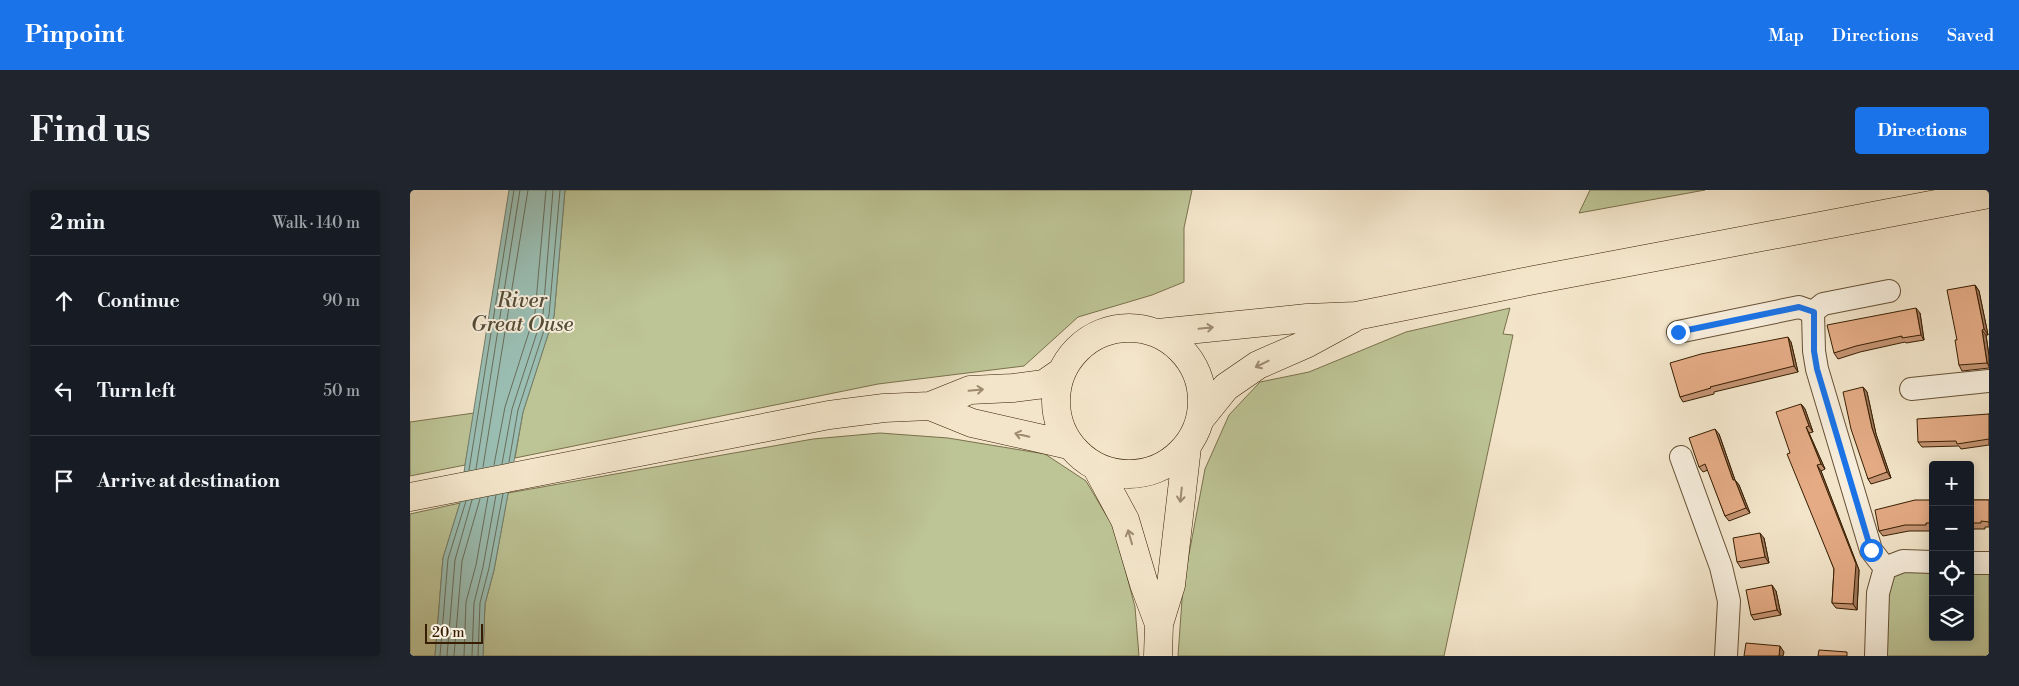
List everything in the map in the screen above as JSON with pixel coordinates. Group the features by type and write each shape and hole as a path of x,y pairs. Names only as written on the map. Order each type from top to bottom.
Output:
{"highway":[{"path":"1158,334 1307,318 1356,316 1544,278 1989,194"},
{"path":"1201,418 1226,387 1258,365 1306,344 1356,316"},
{"path":"1120,328 1139,328 1158,334 1176,344 1193,365 1199,378 1203,398 1201,418 1193,438 1187,447 1168,463 1146,473 1121,474 1097,468 1087,462 1070,446 1058,423 1055,398 1060,373 1070,356 1084,342 1101,333 1120,328"},
{"path":"410,498 829,415 884,408 930,406 970,390 1044,384 1060,373"},
{"path":"930,406 972,424 1070,446"},
{"path":"1158,656 1159,624 1171,585 1187,447"},
{"path":"1097,468 1125,520 1144,584 1159,624"}],"street":[{"path":"1885,568 1871,550 1817,369 1814,351 1814,312 1823,304 1889,291"},
{"path":"1678,332 1799,307 1814,312"},
{"path":"1910,389 1989,381"},
{"path":"1681,457 1721,567 1729,601 1726,656"},
{"path":"1885,568 1902,561 1929,562"},
{"path":"1974,563 1989,563"},
{"path":"1876,656 1878,593 1885,568"}],"green space":[{"path":"565,190 1192,190 1184,228 1184,282 1152,295 1078,317 1024,366 878,384 515,458 523,412 554,316"},
{"path":"1590,190 1705,190 1579,213"},
{"path":"1510,308 1503,334 1513,335 1444,656 1178,656 1183,586 1205,469 1229,415 1260,382 1309,372 1406,332"},
{"path":"474,413 465,465 410,476 410,422"},
{"path":"880,433 948,438 1045,454 1086,481 1115,530 1135,607 1139,656 483,656 485,604 494,570 508,493 813,439"},
{"path":"460,503 443,558 435,656 410,656 410,514"},
{"path":"1902,570 1929,571 1929,641 1974,641 1974,573 1989,574 1989,656 1882,656 1886,584 1892,575"}],"water":[{"name":"River Great Ouse","path":"509,190 565,190 554,316 523,412 494,570 485,604 483,656 435,656 443,558 460,503"}],"building":[{"path":"1975,285 1984,329 1982,330 1987,363 1959,365 1955,340 1957,340 1947,290"},
{"path":"1916,308 1921,335 1902,338 1902,336 1834,353 1827,325"},
{"path":"1788,337 1794,366 1710,387 1680,397 1670,363 1701,354"},
{"path":"1863,387 1872,428 1887,472 1868,479 1851,429 1843,392"},
{"path":"1801,404 1809,426 1806,427 1821,464 1817,465 1856,564 1853,604 1832,603 1834,569 1787,454 1790,453 1776,412"},
{"path":"1989,414 1989,439 1957,444 1956,441 1918,442 1917,419"},
{"path":"1715,429 1733,480 1735,480 1746,508 1725,516 1705,464 1699,467 1689,438"},
{"path":"1915,500 1929,500 1929,523 1926,523 1926,525 1905,525 1879,531 1875,510"},
{"path":"1974,500 1989,500 1989,522 1981,521 1981,523 1974,523"},
{"path":"1760,533 1765,557 1737,562 1733,538"},
{"path":"1772,585 1777,610 1751,615 1746,590"},
{"path":"1746,643 1780,646 1779,656 1744,656"},
{"path":"1819,650 1847,652 1847,656 1818,656"}],"route":[{"path":"1678,332 1799,307 1814,312 1814,351 1817,369 1871,550"}]}
